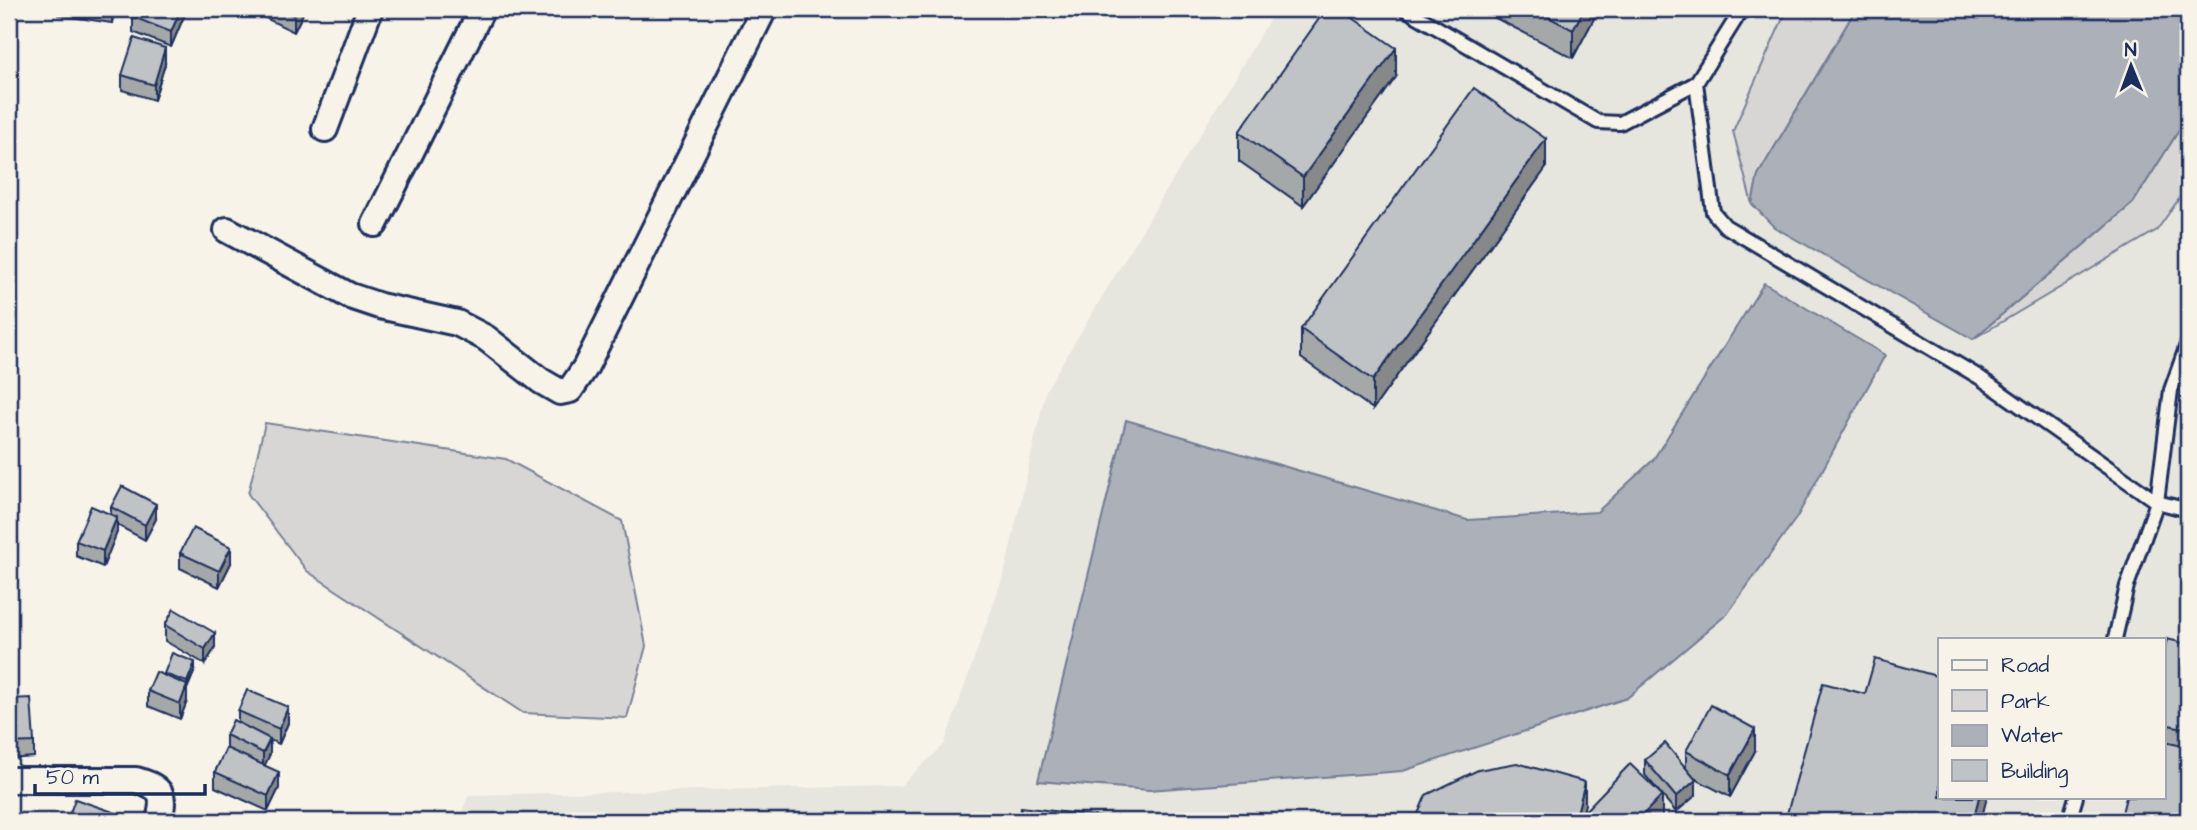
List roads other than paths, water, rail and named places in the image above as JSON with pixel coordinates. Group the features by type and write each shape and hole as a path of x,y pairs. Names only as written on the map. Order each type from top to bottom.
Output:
{"street":[{"path":"325,130 370,9"},
{"path":"375,224 482,9"},
{"path":"227,230 351,296 380,306 457,323 486,338 541,381 560,392 570,390 585,368 764,9"},
{"path":"9,780 136,780 160,791 163,802 159,821"}],"lane":[{"path":"1405,9 1598,122 1620,123 1696,83 1742,9"},
{"path":"1696,83 1713,212 1725,226 1979,377 2157,502 2188,510"},
{"path":"2115,638 2127,586 2157,502 2171,390 2188,342"},
{"path":"2069,821 2076,798"}],"water":[{"path":"1856,9 2188,9 2188,116 2133,203 1973,339 1774,227 1752,204 1758,175"},
{"path":"1764,283 1885,355 1797,517 1727,614 1627,698 1403,771 1149,790 1038,781 1126,420 1467,520 1597,512 1653,460"}]}
